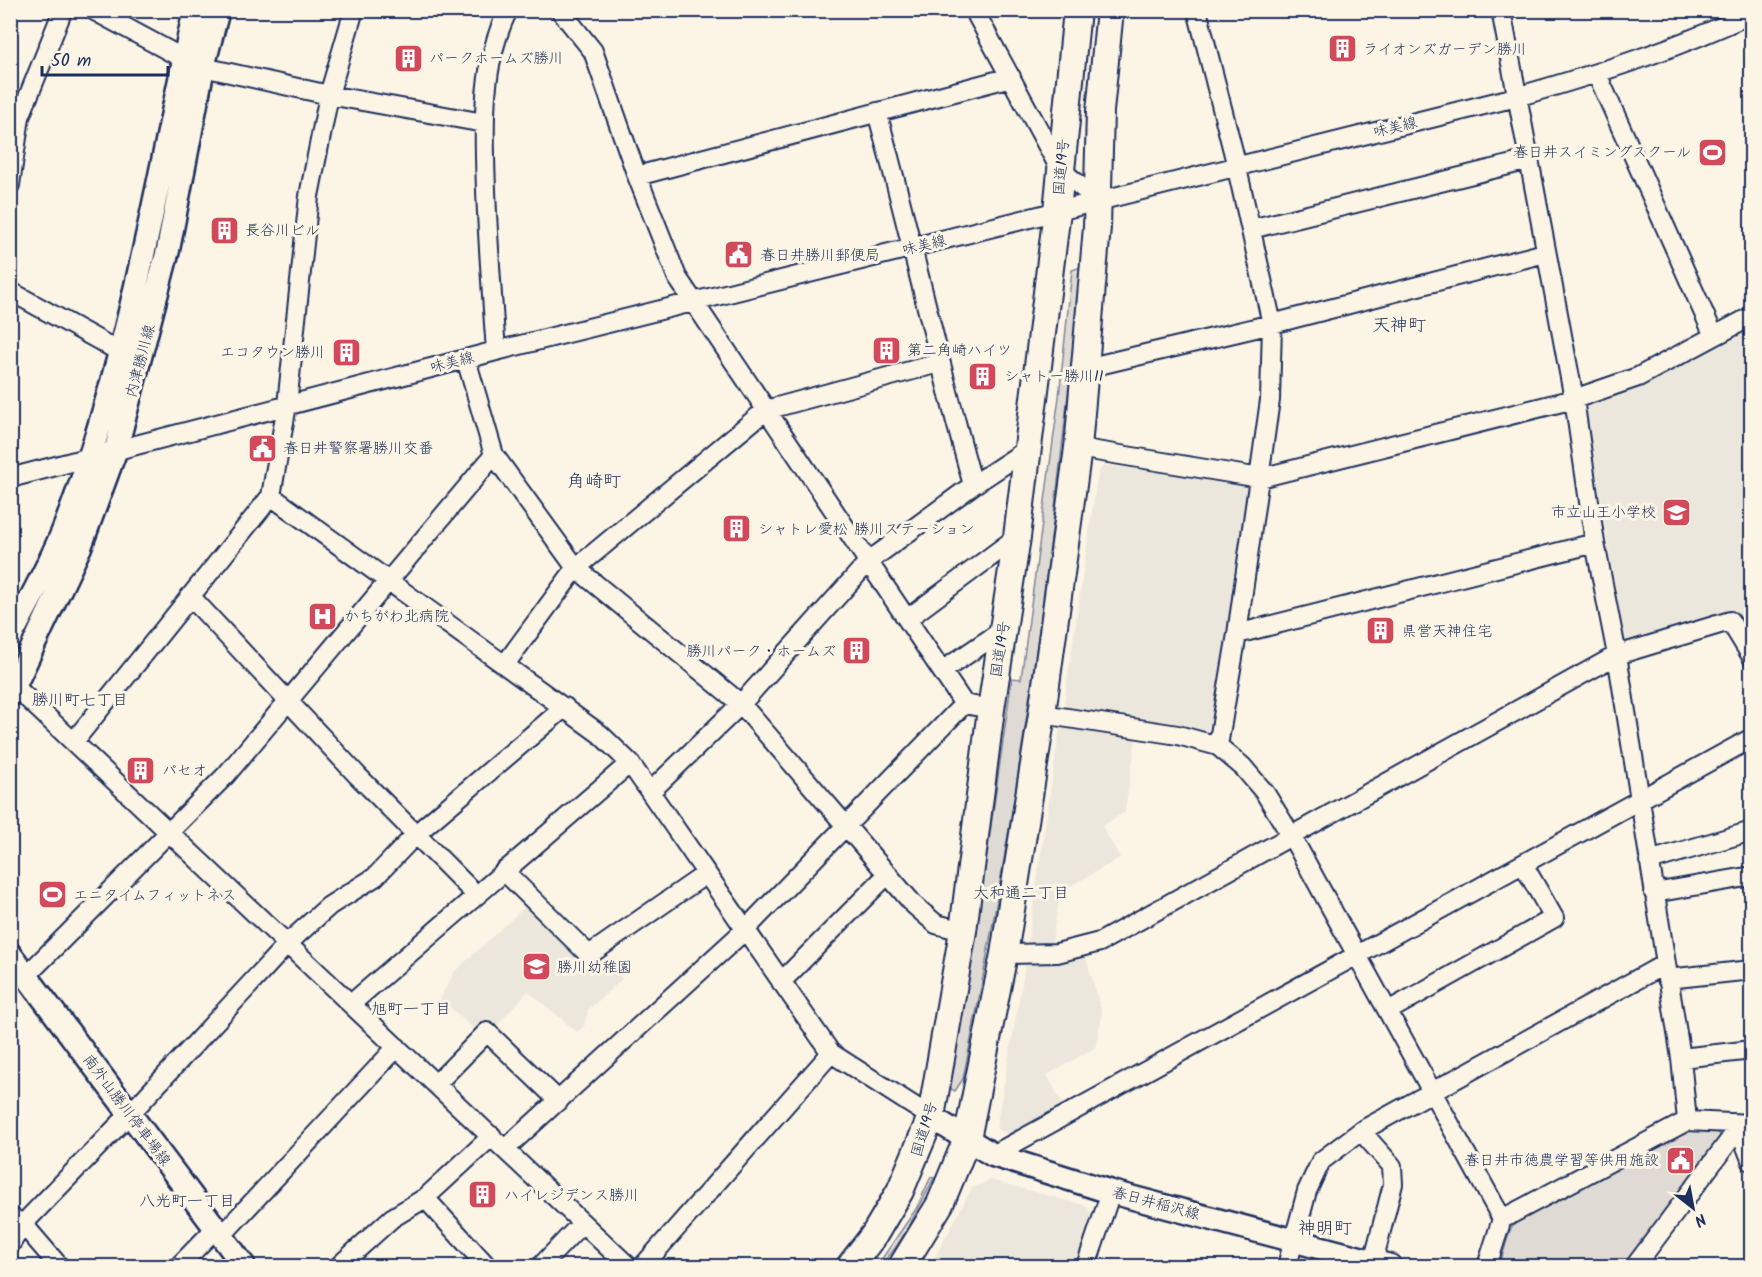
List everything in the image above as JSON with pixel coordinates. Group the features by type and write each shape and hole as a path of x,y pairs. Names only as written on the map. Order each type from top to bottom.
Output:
{"highway":[{"name":"国道19号","path":"850,1266 874,1235 900,1191 931,1116 963,931 991,709 1017,537 1057,211 1077,10"},
{"path":"902,1266 940,1204 967,1139 1004,954 1042,714 1078,448 1099,202 1100,111 1110,10"}],"main road":[{"name":"内津勝川線","path":"12,687 80,547 116,450 168,250 194,63 195,10"},
{"name":"内津勝川線","path":"10,638 65,527 90,458 120,352 194,63 218,10"},
{"name":"南外山勝川停車場線","path":"10,954 244,1266"},
{"name":"春日井稲沢線","path":"931,1116 993,1155 1111,1191 1382,1264"}],"street":[{"path":"10,185 20,117 63,10"},
{"path":"93,10 194,63 329,95 484,123"},
{"path":"75,740 271,496 287,405 309,196 329,95 354,10"},
{"path":"496,351 488,250 484,123 486,78 500,27 508,10"},
{"path":"560,10 593,51 637,176 677,277 964,704 991,709"},
{"path":"974,10 1060,169 1099,202"},
{"path":"1197,10 1237,167 1272,324 1270,400 1237,634 1218,746"},
{"path":"1501,10 1574,399 1595,543 1617,655 1681,1058 1687,1122"},
{"name":"味美線","path":"10,478 496,351 1516,97 1597,74 1701,37 1752,13"},
{"path":"1597,74 1714,336"},
{"path":"637,176 1011,76"},
{"path":"877,112 914,248 939,363 973,484"},
{"path":"1251,229 1529,160"},
{"path":"1086,368 1272,324 1545,253"},
{"path":"10,291 120,352"},
{"path":"1078,448 1260,478 1574,399 1638,377 1752,316"},
{"path":"466,359 494,455 576,567 741,704 914,905 936,924 963,931"},
{"path":"506,663 576,567 766,410 939,363"},
{"path":"650,792 741,704 868,561 973,484 1028,449"},
{"path":"27,975 171,833 226,775 494,455"},
{"path":"271,496 506,663 600,734 630,763 831,1053 931,1116"},
{"path":"907,619 1017,537"},
{"path":"1237,634 1595,543"},
{"path":"190,596 358,776 476,895"},
{"path":"1004,954 1057,953 1100,942 1617,655 1730,621 1752,657"},
{"path":"942,671 1003,630"},
{"path":"12,687 75,740 628,1266"},
{"path":"339,1266 392,1218 425,1198 499,1142 559,1101 745,930 964,704"},
{"path":"10,1245 17,1221 130,1114 288,942 329,906 375,877 417,833 565,707"},
{"path":"1042,714 1178,735 1218,746 1243,767 1265,793 1292,837 1502,1219"},
{"path":"993,1155 1358,956 1639,798 1752,738"},
{"path":"352,1003 630,763"},
{"path":"1649,861 1752,831"},
{"path":"1388,1011 1554,918 1523,864"},
{"path":"504,872 589,955 706,874"},
{"path":"781,982 888,874"},
{"path":"1654,893 1752,876"},
{"path":"1287,1266 1307,1191 1321,1161 1361,1131 1432,1091 1666,972 1752,970"},
{"path":"436,1084 487,1032 559,1101"},
{"path":"179,1266 218,1232 397,1047"},
{"path":"1681,1058 1752,1050"},
{"path":"643,1266 831,1053"},
{"path":"1487,1266 1502,1219 1687,1122 1742,1126"},
{"path":"1742,1126 1752,1162"},
{"path":"1635,1266 1742,1126"},
{"path":"1361,1131 1392,1166 1393,1184 1382,1264"},
{"path":"1086,1266 1111,1191"},
{"path":"425,1198 487,1266"},
{"path":"17,1221 59,1266"},
{"path":"541,1266 582,1223"}],"shaded area":[{"path":"1081,267 1047,573 1018,776 963,1079 955,1091 951,1089 949,1078 970,973 1012,678 1021,679 1059,397 1072,270"},
{"name":"市立山王小学校","path":"1751,327 1751,645 1733,614 1628,647 1625,643 1585,409 1587,405 1628,391"},
{"path":"1105,465 1244,484 1248,489 1212,729 1206,732 1180,724 1067,708 1064,702 1098,472"},
{"path":"1060,727 1136,738 1125,812 1102,826 1120,858 1060,892 1052,944 1032,945 1028,940"},
{"name":"勝川幼稚園","path":"529,903 603,952 622,979 588,1010 584,1026 577,1032 528,991 492,1031 478,1032 440,999 454,972"},
{"path":"1085,954 1102,1014 1096,1047 1047,1075 1064,1107 1011,1136 996,1128 1026,961"},
{"path":"1687,1127 1718,1130 1722,1142 1626,1266 1500,1264 1510,1230 1517,1221"},
{"path":"931,1177 934,1178 900,1240 892,1252 877,1266 916,1209"},
{"path":"990,1180 1087,1206 1091,1214 1077,1266 930,1266 972,1188"}],"place":[{"name":"ライオンズガーデン勝川","path":"1342,49"},
{"name":"パークホームズ勝川","path":"408,58"},
{"name":"春日井スイミングスクール","path":"1712,152"},
{"name":"長谷川ビル","path":"224,230"},
{"name":"春日井勝川郵便局","path":"739,255"},
{"name":"第二角崎ハイツ","path":"886,350"},
{"name":"エコタウン勝川","path":"346,352"},
{"name":"シャトー勝川II","path":"983,376"},
{"name":"春日井警察署勝川交番","path":"262,448"},
{"name":"市立山王小学校","path":"1677,512"},
{"name":"シャトレ愛松 勝川ステーション","path":"737,529"},
{"name":"かちがわ北病院","path":"323,616"},
{"name":"県営天神住宅","path":"1381,631"},
{"name":"勝川パーク・ホームズ","path":"857,651"},
{"name":"パセオ","path":"141,770"},
{"name":"エニタイムフィットネス","path":"52,895"},
{"name":"勝川幼稚園","path":"536,967"},
{"name":"春日井市徳農学習等供用施設","path":"1680,1160"},
{"name":"ハイレジデンス勝川","path":"483,1195"}],"district":[{"name":"天神町","path":"1399,325"},
{"name":"角崎町","path":"594,481"},
{"name":"勝川町七丁目","path":"80,699"},
{"name":"大和通二丁目","path":"1021,892"},
{"name":"旭町一丁目","path":"411,1008"},
{"name":"八光町一丁目","path":"187,1200"},
{"name":"神明町","path":"1325,1228"}]}
